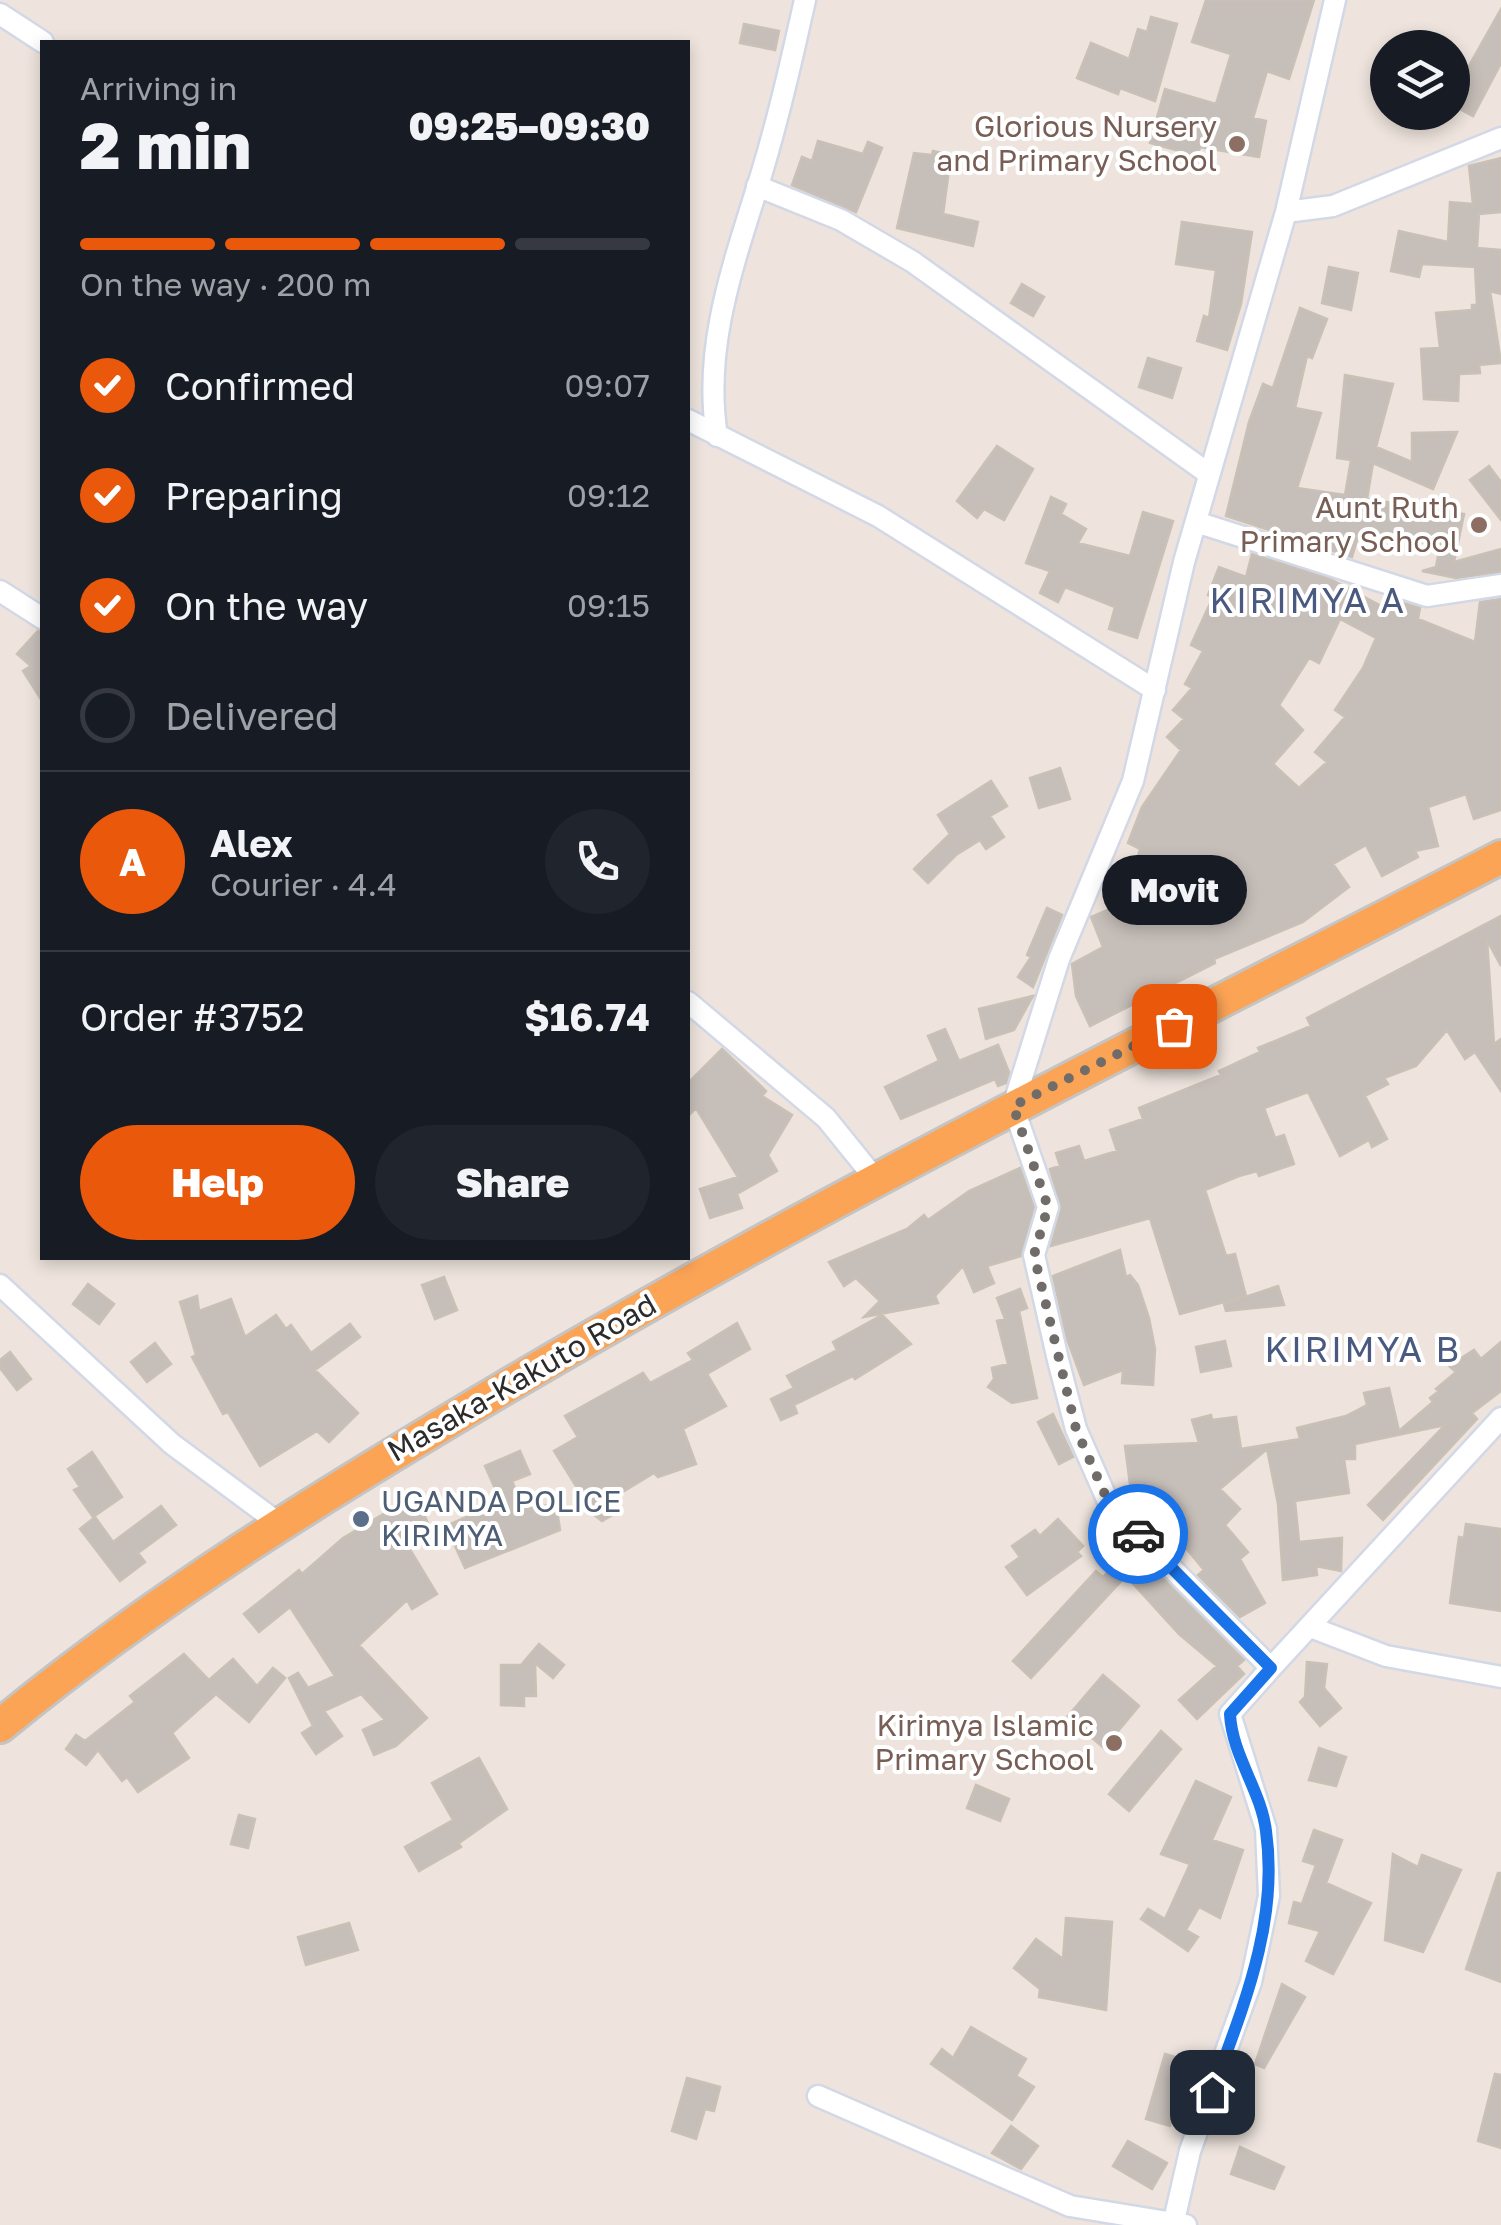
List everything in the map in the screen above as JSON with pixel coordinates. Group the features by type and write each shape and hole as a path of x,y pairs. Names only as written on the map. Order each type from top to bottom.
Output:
{"highway":[{"name":"Masaka-Kakuto Road","path":"0,1726 277,1522 638,1309 1013,1106 1501,857"}],"street":[{"path":"716,436 714,396 724,289 758,186 805,0"},
{"path":"1271,1668 1110,1506 1100,1489 1076,1429 1034,1255 1048,1207 1013,1106 1059,959 1133,781 1196,522 1286,212 1335,0"},
{"path":"0,14 40,40"},
{"path":"1286,212 1333,206 1501,138"},
{"path":"758,186 841,220 900,254 1117,404 1210,474"},
{"path":"690,421 824,485 878,516 1155,690"},
{"path":"1196,522 1427,596 1501,585"},
{"path":"0,592 40,617"},
{"path":"690,1004 826,1118 877,1180"},
{"path":"0,1285 172,1444 277,1522"},
{"path":"818,2096 1070,2206 1178,2223 1190,2151 1252,1982 1269,1896 1266,1829 1230,1714 1501,1418"},
{"path":"1312,1628 1386,1656 1501,1677"},
{"path":"0,1706 48,1687"}],"building":[{"path":"1206,0 1314,0 1289,79 1267,71 1253,118 1266,121 1259,157 1200,147 1197,156 1150,143 1165,89 1216,104 1231,54 1192,42"},
{"path":"1501,9 1501,63 1473,116 1470,64"},
{"path":"1151,17 1177,24 1155,101 1120,88 1118,94 1077,78 1091,43 1129,59 1138,29 1147,32"},
{"path":"744,24 779,31 775,50 740,43"},
{"path":"818,141 863,154 868,142 882,148 856,212 792,185 802,157 812,161"},
{"path":"933,151 951,155 943,214 978,222 973,246 897,228 914,153 932,155"},
{"path":"1501,158 1501,212 1479,214 1477,248 1501,250 1501,294 1490,291 1501,363 1479,365 1480,373 1459,374 1458,401 1424,399 1421,349 1440,348 1436,313 1472,310 1472,305 1477,305 1475,267 1422,264 1419,277 1391,271 1399,231 1448,242 1450,202 1473,204 1469,166"},
{"path":"1182,222 1252,232 1241,304 1227,350 1197,341 1204,316 1209,318 1216,270 1176,264"},
{"path":"1329,267 1358,273 1351,310 1322,303"},
{"path":"1022,284 1044,297 1033,316 1011,303"},
{"path":"1300,308 1327,319 1312,358 1307,356 1295,408 1321,413 1297,488 1345,495 1351,460 1337,458 1345,375 1393,384 1376,447 1412,462 1412,433 1457,432 1433,489 1373,463 1367,499 1425,508 1421,517 1432,509 1464,514 1454,562 1501,549 1501,572 1456,578 1422,571 1436,567 1440,545 1359,533 1352,557 1226,516 1249,422 1263,384 1273,388"},
{"path":"1148,358 1181,368 1172,398 1139,387"},
{"path":"997,446 1033,469 1004,520 984,509 977,518 957,501"},
{"path":"1489,466 1501,482 1501,520 1470,480"},
{"path":"1051,497 1066,504 1061,514 1086,529 1078,543 1130,556 1143,512 1173,521 1137,638 1109,629 1115,607 1065,587 1058,602 1040,593 1050,571 1026,563"},
{"path":"1252,554 1330,579 1389,610 1393,600 1420,608 1418,619 1475,642 1480,602 1501,599 1501,810 1474,819 1466,794 1428,807 1438,846 1415,851 1418,857 1382,876 1366,845 1333,864 1349,887 1303,922 1214,959 1215,963 1090,1026 1076,996 1072,964 1103,947 1091,917 1166,886 1132,877 1140,849 1128,843 1142,807 1181,750 1167,737 1184,719 1173,710 1192,688 1185,684 1203,651 1191,645 1213,597 1208,595 1219,567 1246,577","holes":["1340,619 1376,638 1363,668 1335,710 1345,717 1315,752 1327,762 1299,788 1273,764 1303,730 1279,705 1309,658 1319,663"]},
{"path":"40,632 40,698 23,671 31,666 17,654"},
{"path":"1060,768 1070,799 1039,808 1030,778"},
{"path":"991,781 1007,806 990,816 1004,837 986,849 980,840 956,855 928,883 914,869 950,834 938,815"},
{"path":"1047,908 1062,915 1033,987 1018,977 1031,957 1027,955"},
{"path":"1501,916 1501,966 1487,940 1494,1044 1501,1039 1501,1091 1475,1052 1465,1059 1447,1030 1416,1066 1384,1078 1388,1084 1365,1096 1387,1139 1372,1147 1369,1140 1340,1156 1308,1092 1264,1108 1275,1138 1284,1135 1294,1164 1259,1176 1257,1171 1239,1176 1205,1190 1226,1256 1235,1254 1246,1296 1180,1314 1150,1218 1051,1246 1061,1210 1050,1169 1060,1166 1056,1153 1079,1146 1084,1161 1117,1151 1110,1130 1143,1119 1139,1108 1221,1075 1219,1071 1260,1052 1258,1048 1311,1026 1307,1018"},
{"path":"1033,996 1014,1030 986,1039 979,1009"},
{"path":"945,1029 959,1061 998,1045 1009,1072 1006,1083 998,1086 995,1079 901,1119 885,1087 939,1061 928,1036"},
{"path":"722,1049 766,1091 762,1096 792,1115 768,1155 777,1171 737,1194 742,1208 710,1218 700,1189 738,1177 696,1108 690,1114 690,1081"},
{"path":"1020,1168 1034,1207 1021,1256 987,1266 994,1283 974,1292 963,1266 935,1296 938,1303 864,1317 880,1301 856,1278 844,1286 829,1262 907,1229 924,1215 928,1220 969,1191"},
{"path":"1120,1250 1126,1277 1130,1275 1138,1285 1149,1318 1155,1349 1153,1385 1122,1383 1123,1370 1084,1385 1067,1339 1053,1276"},
{"path":"444,1277 457,1310 435,1319 422,1285"},
{"path":"88,1284 114,1304 99,1324 73,1304"},
{"path":"1278,1286 1284,1305 1226,1311 1224,1304"},
{"path":"1020,1289 1027,1308 1019,1311 1037,1398 1012,1403 988,1387 994,1379 992,1368 1008,1364 997,1321 1005,1319 997,1298"},
{"path":"197,1296 199,1311 231,1299 245,1337 276,1315 286,1329 291,1325 311,1353 350,1324 360,1337 315,1370 358,1413 329,1442 317,1431 260,1466 228,1412 223,1414 192,1357 196,1355 180,1302"},
{"path":"882,1315 911,1344 855,1379 853,1376 794,1405 797,1413 781,1420 771,1399 794,1388 787,1376 837,1350 833,1342"},
{"path":"737,1323 750,1349 707,1374 726,1406 683,1429 696,1464 658,1477 654,1473 606,1502 614,1514 602,1521 594,1515 554,1451 578,1437 565,1416 643,1373 650,1383 693,1360 688,1353"},
{"path":"1225,1341 1231,1366 1201,1372 1196,1347"},
{"path":"1501,1342 1501,1391 1472,1413 1477,1419 1383,1520 1368,1505 1445,1425 1355,1444 1355,1459 1344,1459 1349,1493 1295,1501 1299,1542 1342,1538 1341,1571 1316,1566 1317,1575 1283,1580 1278,1504 1267,1449 1220,1489 1240,1509 1225,1525 1248,1552 1240,1559 1265,1603 1240,1617 1198,1575 1204,1570 1176,1536 1160,1537 1143,1520 1140,1484 1130,1484 1125,1446 1199,1443 1192,1420 1211,1415 1212,1420 1236,1417 1241,1449 1300,1439 1297,1428 1346,1416 1367,1405 1364,1393 1389,1388 1399,1431 1433,1402 1430,1398 1439,1391 1436,1389 1456,1372 1449,1366 1474,1350 1481,1359"},
{"path":"155,1343 171,1364 147,1382 131,1362"},
{"path":"10,1352 31,1379 17,1390 0,1368 0,1360"},
{"path":"1053,1414 1073,1457 1059,1464 1038,1422"},
{"path":"520,1451 530,1474 512,1481 524,1509 556,1504 560,1530 465,1568 446,1526 501,1502 485,1466"},
{"path":"92,1452 122,1497 93,1517 74,1490 80,1487 68,1469"},
{"path":"418,1500 429,1526 403,1538 437,1594 412,1609 407,1600 359,1645 427,1718 396,1746 374,1755 363,1730 385,1720 361,1694 324,1711 342,1736 316,1754 302,1733 313,1726 289,1678 298,1673 308,1688 335,1676 290,1607 259,1632 244,1614 299,1570 302,1574 343,1538 387,1512"},
{"path":"161,1506 176,1525 138,1553 145,1562 120,1581 80,1529 95,1517 113,1542"},
{"path":"1058,1519 1083,1546 1077,1552 1081,1556 1027,1595 1006,1567 1020,1557 1012,1546 1035,1530 1040,1536"},
{"path":"1466,1524 1501,1529 1501,1611 1450,1603 1459,1537 1464,1538"},
{"path":"1132,1547 1244,1660 1237,1666 1244,1674 1197,1719 1179,1700 1217,1666 1179,1634 1126,1576 1031,1678 1013,1661 1096,1571 1103,1577"},
{"path":"539,1644 564,1665 553,1678 535,1663 536,1696 524,1696 524,1706 501,1705 501,1665 521,1665"},
{"path":"184,1654 209,1680 233,1659 257,1686 273,1668 285,1678 249,1722 216,1694 172,1733 189,1758 138,1792 127,1777 122,1781 98,1750 86,1765 66,1749 76,1735 85,1741 135,1702 130,1696"},
{"path":"1307,1662 1327,1664 1324,1688 1341,1708 1320,1726 1300,1702 1305,1697"},
{"path":"1103,1675 1139,1706 1104,1748 1067,1717"},
{"path":"1161,1731 1181,1749 1129,1811 1109,1794"},
{"path":"1319,1748 1346,1757 1336,1786 1309,1780"},
{"path":"479,1758 507,1809 459,1843 461,1847 419,1871 405,1847 453,1820 432,1783"},
{"path":"1196,1781 1231,1797 1212,1840 1243,1850 1220,1918 1199,1907 1186,1930 1198,1937 1188,1951 1141,1919 1148,1909 1165,1919 1190,1864 1161,1854"},
{"path":"976,1785 1009,1799 1000,1821 967,1808"},
{"path":"239,1815 255,1819 248,1848 231,1844"},
{"path":"1314,1830 1342,1840 1326,1883 1371,1903 1333,1974 1306,1961 1320,1931 1289,1923 1294,1902 1302,1904 1316,1865 1303,1861"},
{"path":"1393,1854 1418,1867 1422,1855 1461,1870 1423,1952 1385,1940"},
{"path":"1501,1873 1501,1982 1466,1969"},
{"path":"1066,1918 1112,1922 1106,2010 1039,1997 1040,1989 1014,1968 1036,1939 1063,1959"},
{"path":"349,1923 358,1950 306,1965 298,1937"},
{"path":"1282,1984 1305,1997 1264,2068 1255,2064"},
{"path":"971,2027 1026,2059 1016,2076 1034,2087 1012,2120 931,2064 942,2049 953,2058"},
{"path":"1165,2054 1189,2061 1170,2126 1146,2119"},
{"path":"1495,2074 1501,2075 1501,2148 1478,2141"},
{"path":"687,2078 720,2087 714,2111 705,2109 696,2139 672,2131"},
{"path":"1011,2126 1038,2146 1021,2169 992,2153"},
{"path":"1128,2141 1167,2163 1152,2189 1113,2166"},
{"path":"1240,2147 1284,2167 1274,2189 1231,2174"}],"way so far":[{"path":"1138,1534 1110,1506 1076,1429 1034,1255 1048,1207 1013,1106 1174,1026"}],"place":[{"name":"Glorious Nursery and Primary School","path":"1237,144"},
{"name":"Aunt Ruth Primary School","path":"1479,525"},
{"name":"Movit","path":"1174,1026"},
{"name":"UGANDA POLICE KIRIMYA","path":"361,1519"},
{"name":"Kirimya Islamic Primary School","path":"1114,1743"}],"district":[{"name":"KIRIMYA A","path":"1308,601"},
{"name":"KIRIMYA B","path":"1363,1350"}],"route":[{"path":"1138,1534 1271,1668 1230,1714 1240,1756 1258,1795 1266,1829 1269,1896 1252,1982 1212,2092"}]}
